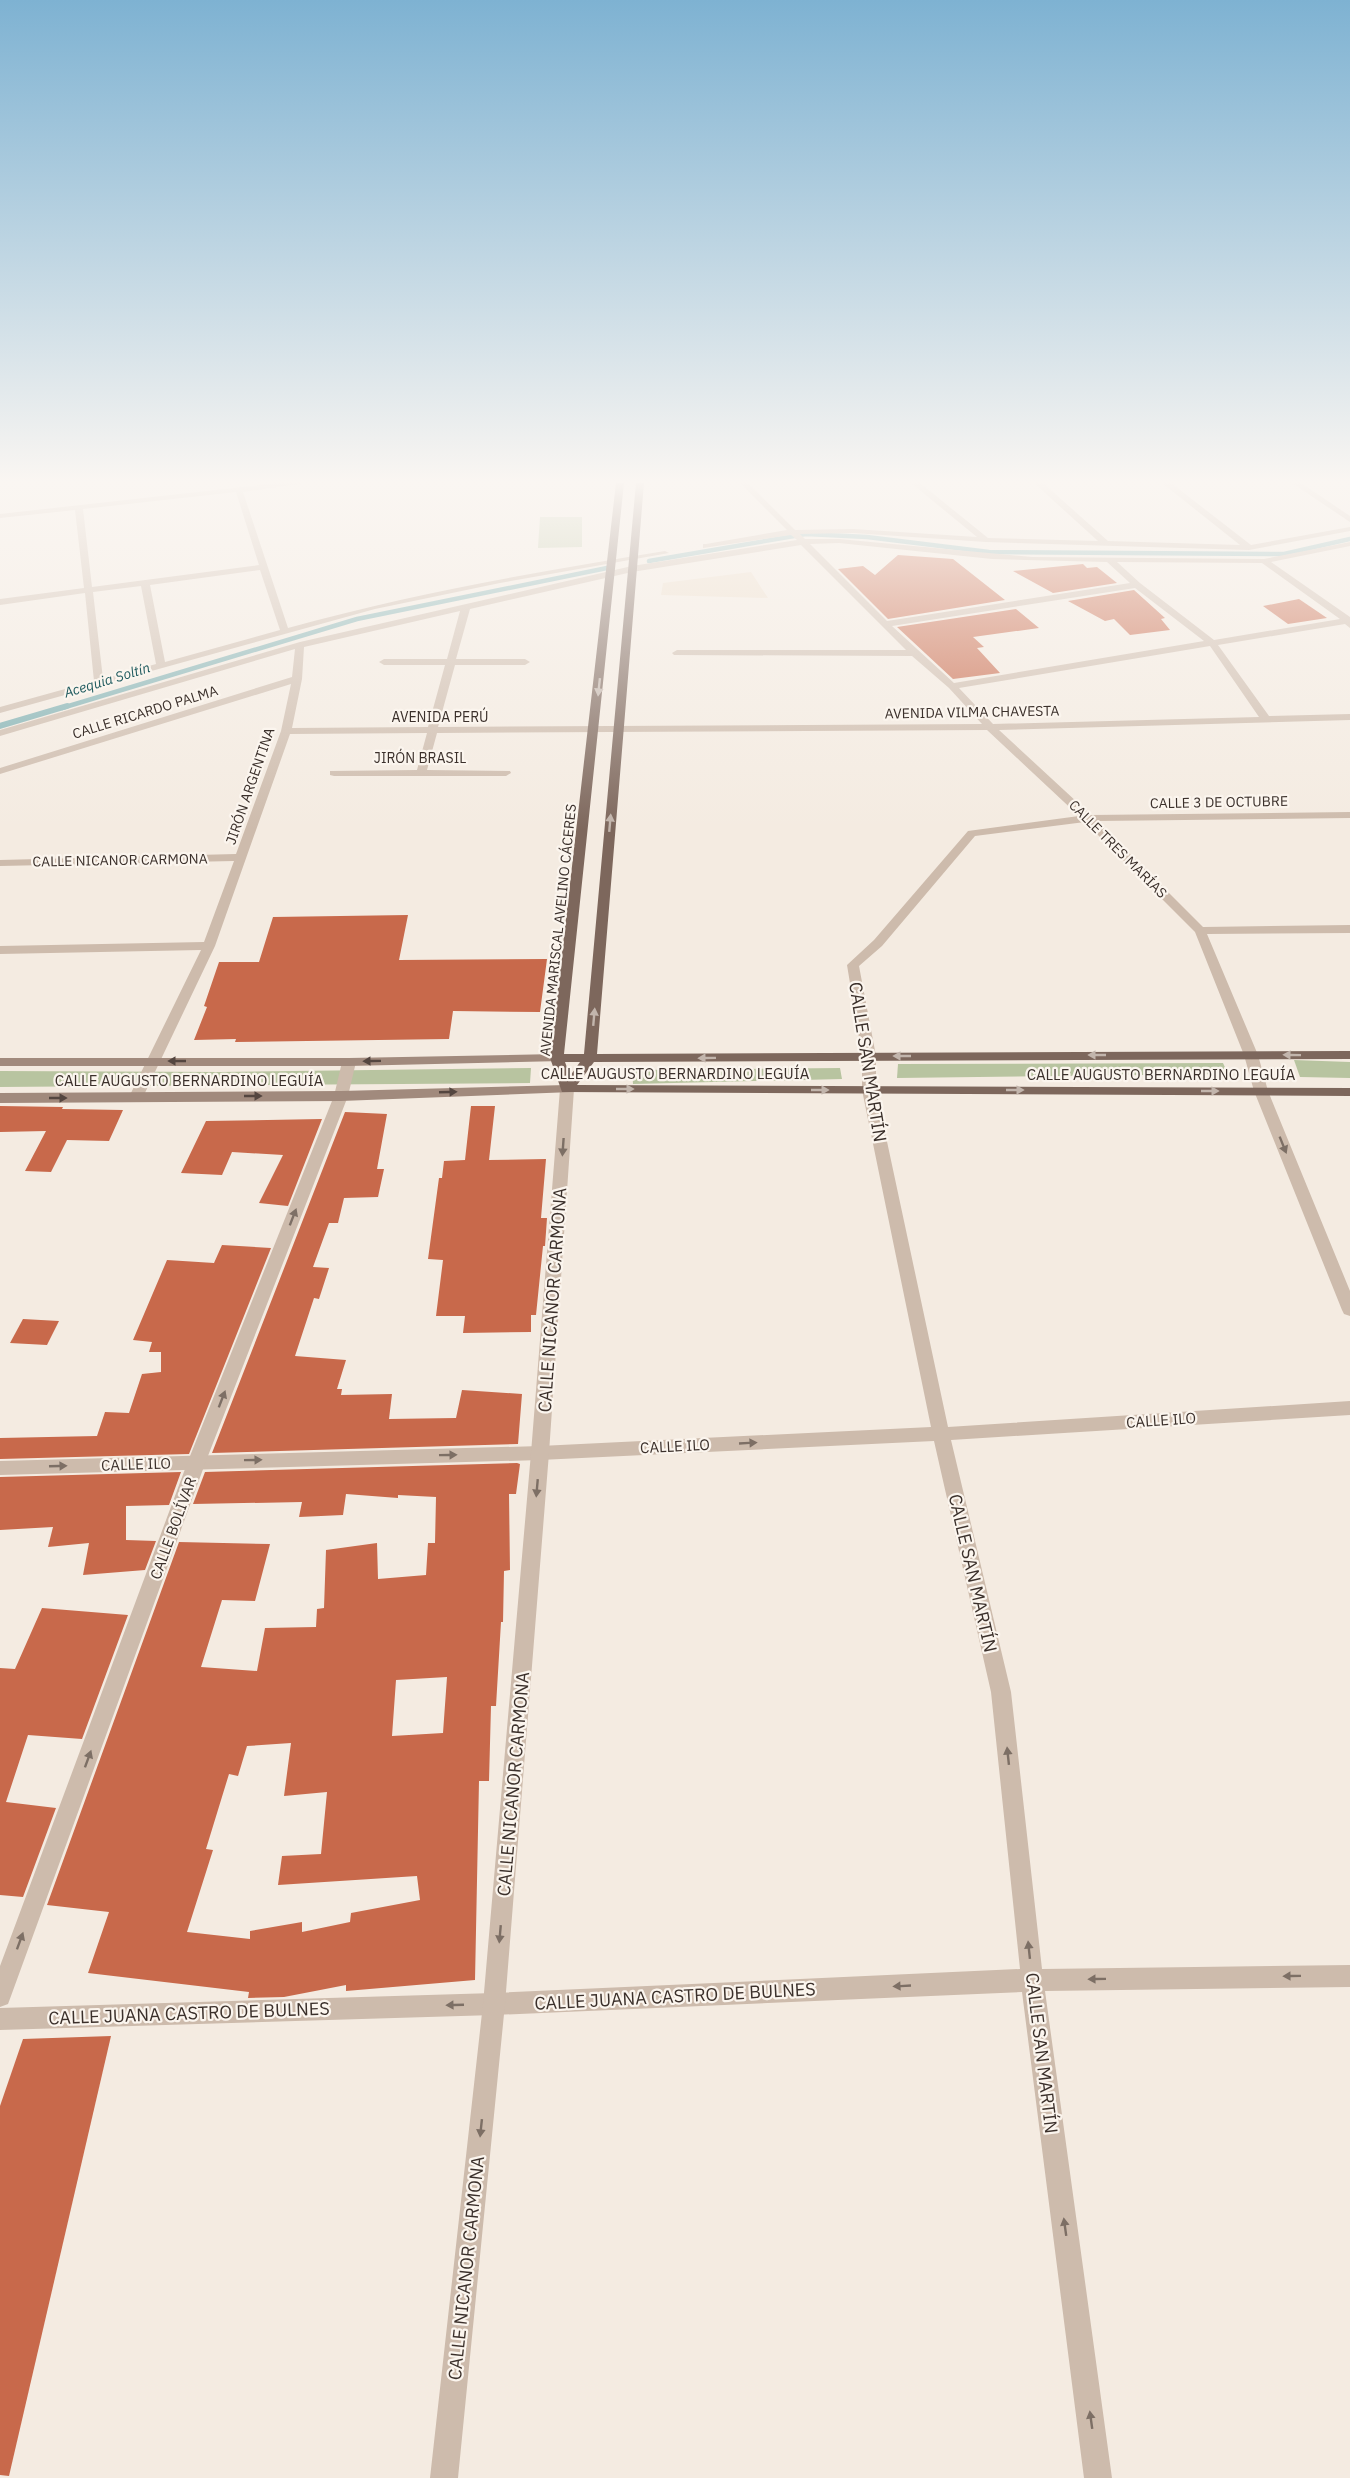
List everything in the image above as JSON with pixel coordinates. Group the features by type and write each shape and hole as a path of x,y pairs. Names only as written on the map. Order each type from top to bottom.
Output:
{"main road":[{"name":"AVENIDA MARISCAL AVELINO CÁCERES","path":"567,1089 556,1058 607,599"},
{"path":"567,1089 590,1058 629,599"},
{"name":"CALLE AUGUSTO BERNARDINO LEGUÍA","path":"0,1062 349,1062 556,1058 1251,1054 1350,1056"},
{"name":"CALLE AUGUSTO BERNARDINO LEGUÍA","path":"0,1098 340,1096 567,1089 1350,1092"}],"street":[{"path":"0,602 25,599"},
{"path":"89,599 99,682"},
{"path":"148,599 161,665"},
{"path":"274,599 284,630"},
{"path":"0,710 284,630 412,599"},
{"path":"0,732 300,645 498,599"},
{"name":"CALLE TRES MARÍAS","path":"859,599 914,653 952,686 990,727 1088,818 1200,931 1251,1054 1261,1091 1350,1310"},
{"path":"884,624 1049,599"},
{"path":"1154,599 1212,644 1265,718"},
{"path":"1316,599 1349,622"},
{"path":"421,773 466,606"},
{"path":"952,686 1349,622"},
{"name":"JIRÓN ARGENTINA","path":"136,1097 209,946 286,731 297,679 300,645"},
{"path":"677,652 914,653"},
{"path":"384,662 525,662"},
{"name":"CALLE RICARDO PALMA","path":"0,771 297,679"},
{"name":"AVENIDA VILMA CHAVESTA","path":"594,729 990,727 1350,717"},
{"name":"AVENIDA PERÚ","path":"286,731 594,729"},
{"name":"JIRÓN BRASIL","path":"334,773 506,773"},
{"name":"CALLE 3 DE OCTUBRE","path":"1088,818 1350,815"},
{"name":"CALLE SAN MARTÍN","path":"1088,818 972,833 878,944 853,966 869,1056 869,1090 941,1434 1001,1692 1032,1980 1098,2478"},
{"name":"CALLE NICANOR CARMONA","path":"0,863 240,857"},
{"path":"1200,931 1350,929"},
{"path":"0,950 209,946"},
{"name":"CALLE BOLÍVAR","path":"0,1996 197,1461 340,1096 349,1062"},
{"name":"CALLE NICANOR CARMONA","path":"444,2478 494,2004 540,1453 567,1089"},
{"name":"CALLE ILO","path":"0,1468 540,1453 941,1434 1350,1408"},
{"name":"CALLE JUANA CASTRO DE BULNES","path":"0,2019 494,2004 1032,1980 1350,1976"}],"green space":[{"path":"1294,1060 1350,1062 1350,1078 1300,1077"},
{"path":"1223,1063 1228,1074 897,1078 898,1064"},
{"path":"531,1068 530,1083 0,1087 0,1071 220,1072"},
{"path":"840,1068 842,1079 633,1084 632,1070"}],"building":[{"path":"868,599 1005,600 888,619"},
{"path":"1082,599 1144,599 1165,618 1161,619 1170,630 1130,635 1114,619 1105,621 1068,601"},
{"path":"1299,599 1327,618 1288,624 1263,606"},
{"path":"1016,609 1039,628 973,637 984,647 977,648 1000,673 953,679 897,627"},
{"path":"408,915 399,960 547,959 540,1012 453,1011 449,1039 235,1042 236,1039 194,1040 207,1007 204,1006 219,962 259,962 273,917"},
{"path":"0,1106 123,1110 109,1141 67,1140 51,1172 25,1171 46,1131 0,1132"},
{"path":"471,1106 495,1106 489,1160 546,1159 541,1218 547,1218 545,1246 543,1246 536,1315 531,1315 531,1332 463,1333 465,1316 436,1316 443,1260 428,1259 439,1178 442,1178 444,1161 465,1160"},
{"path":"345,1112 387,1114 377,1169 384,1169 378,1197 344,1198 338,1223 329,1223 313,1267 329,1268 319,1299 314,1298 295,1356 346,1360 337,1389 342,1389 341,1395 392,1394 389,1419 456,1418 462,1390 522,1394 518,1444 212,1453"},
{"path":"322,1119 288,1206 259,1203 283,1155 232,1152 222,1175 181,1173 206,1121"},
{"path":"222,1245 271,1248 189,1454 0,1459 0,1438 97,1436 105,1412 129,1413 142,1374 161,1372 161,1352 149,1352 152,1342 133,1340 167,1260 214,1263"},
{"path":"23,1319 59,1321 47,1345 10,1343"},
{"path":"520,1464 516,1494 509,1494 510,1570 504,1571 503,1622 501,1622 496,1706 491,1706 489,1781 479,1781 475,1980 346,1991 346,1985 284,1997 248,1998 249,1992 88,1973 109,1912 47,1905 179,1542 270,1544 255,1601 222,1600 201,1667 257,1671 265,1628 316,1627 317,1609 324,1608 326,1550 377,1543 378,1579 426,1575 428,1543 435,1543 436,1497 398,1495 398,1498 346,1494 343,1515 299,1517 302,1502 193,1504 205,1472","holes":["447,1677 443,1733 392,1736 396,1680","291,1743 284,1796 327,1792 321,1854 282,1856 278,1885 417,1876 420,1900 351,1913 350,1922 302,1932 302,1922 250,1931 250,1939 187,1932 213,1850 206,1849 229,1774 238,1776 247,1746"]},
{"path":"181,1472 169,1505 126,1506 126,1540 156,1541 145,1570 83,1575 89,1543 48,1547 53,1527 0,1530 0,1477"},
{"path":"42,1608 128,1615 82,1739 28,1735 6,1802 56,1808 23,1897 0,1895 0,1668 15,1669"},
{"path":"111,2036 9,2476 0,2475 0,2106 23,2039"}],"waterway":[{"name":"Acequia Soltín","path":"62,708 357,619 457,599"},
{"name":"Acequia Soltín","path":"0,726 67,706"}]}
